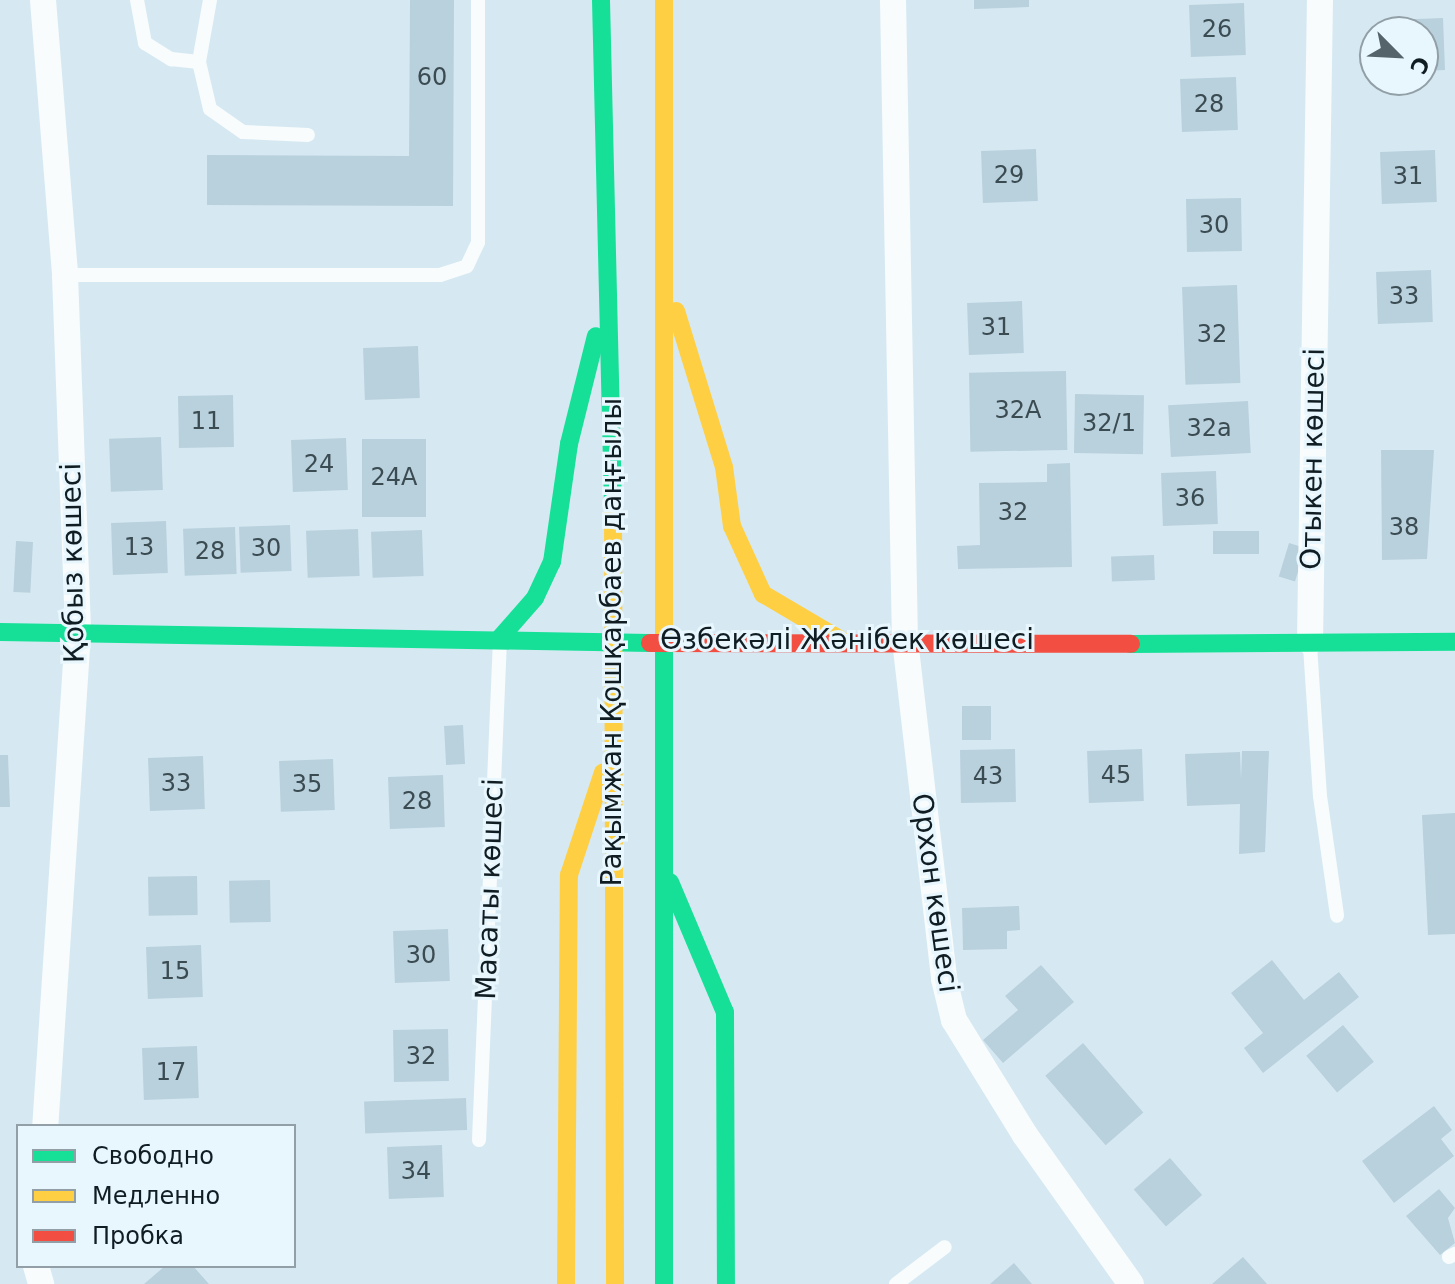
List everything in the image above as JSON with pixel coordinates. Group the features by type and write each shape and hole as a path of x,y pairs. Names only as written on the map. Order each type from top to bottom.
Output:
{"main road":[{"name":"Рақымжан Қошқарбаев даңғылы","path":"601,0 616,640 613,739 615,1284"},
{"name":"Рақымжан Қошқарбаев даңғылы","path":"664,0 667,284 663,640 664,1284"},
{"path":"667,284 724,467 732,526 763,594 852,646"},
{"path":"500,638 535,598 552,562 569,444 608,291"},
{"name":"Өзбекәлі Жәнібек көшесі","path":"0,632 663,640 852,646 905,640 1455,642"},
{"path":"566,1284 569,875 613,739"},
{"path":"663,866 725,1012 726,1284"}],"street":[{"name":"Қобыз көшесі","path":"43,0 65,275 78,633 45,1124"},
{"name":"Орхон көшесі","path":"893,0 905,640 935,932 954,1020 1025,1135 1131,1284"},
{"name":"Отыкен көшесі","path":"1310,642 1320,0"}],"lane":[{"path":"137,0 145,43 171,59 199,62"},
{"path":"210,0 199,62 210,109 221,121 243,132 308,135"},
{"path":"65,275 440,275 467,266 478,242 478,0"},
{"name":"Масаты көшесі","path":"479,1140 500,638"},
{"name":"Отыкен көшесі","path":"1310,642 1320,796 1337,916"},
{"path":"896,1284 945,1247"}],"building":[{"path":"410,0 454,0 453,206 207,205 207,155 409,156"},
{"path":"974,0 1029,0 1029,7 974,9"},
{"path":"1244,3 1246,55 1191,57 1189,5"},
{"path":"1439,18 1443,18 1445,70 1439,70"},
{"path":"1236,77 1238,130 1182,132 1180,79"},
{"path":"1036,149 1038,201 983,203 981,151"},
{"path":"1435,150 1437,202 1382,204 1380,152"},
{"path":"1241,198 1242,251 1187,252 1186,199"},
{"path":"1431,270 1433,322 1378,324 1376,272"},
{"path":"1237,285 1240,383 1185,385 1182,287"},
{"path":"1022,301 1024,353 969,355 967,303"},
{"path":"418,346 420,398 365,400 363,348"},
{"path":"1066,371 1067,450 970,452 969,373"},
{"path":"1075,394 1144,395 1143,454 1074,453"},
{"path":"233,395 234,447 179,448 178,396"},
{"path":"1248,401 1251,453 1171,457 1168,405"},
{"path":"161,437 163,490 111,492 109,439"},
{"path":"346,438 348,490 293,492 291,440"},
{"path":"362,439 426,439 426,517 362,517"},
{"path":"1381,450 1434,450 1427,559 1382,560"},
{"path":"1070,463 1072,567 958,569 957,546 980,545 979,483 1047,482 1047,464"},
{"path":"1216,471 1218,524 1163,526 1161,473"},
{"path":"166,521 168,573 113,575 111,523"},
{"path":"290,525 292,571 241,573 239,527"},
{"path":"235,527 237,574 185,576 183,529"},
{"path":"358,529 360,576 308,578 306,531"},
{"path":"422,530 424,576 373,578 371,532"},
{"path":"1213,531 1259,531 1259,554 1213,554"},
{"path":"16,541 33,542 30,593 13,592"},
{"path":"1289,543 1305,548 1295,581 1279,576"},
{"path":"1154,555 1155,580 1112,581 1111,557"},
{"path":"962,706 991,706 991,740 962,740"},
{"path":"463,725 465,764 446,765 444,726"},
{"path":"1015,749 1016,802 961,803 960,750"},
{"path":"1142,749 1144,801 1089,803 1087,751"},
{"path":"1242,751 1269,751 1265,852 1239,854 1240,804 1187,806 1185,754 1240,752 1241,779"},
{"path":"0,755 8,755 10,807 0,807"},
{"path":"203,756 205,809 150,811 148,758"},
{"path":"333,759 335,810 281,812 279,761"},
{"path":"443,775 445,827 390,829 388,777"},
{"path":"1455,813 1455,934 1428,935 1422,815"},
{"path":"197,876 198,915 149,916 148,877"},
{"path":"270,880 271,922 230,923 229,881"},
{"path":"1019,906 1020,930 1007,931 1007,949 963,950 962,908"},
{"path":"448,929 450,981 395,983 393,931"},
{"path":"201,945 203,997 148,999 146,947"},
{"path":"1272,960 1304,1000 1339,972 1359,997 1263,1073 1244,1048 1263,1033 1231,993"},
{"path":"1041,965 1074,1002 1003,1063 983,1040 1018,1010 1005,996"},
{"path":"1343,1025 1374,1062 1337,1093 1306,1056"},
{"path":"448,1029 449,1081 394,1082 393,1030"},
{"path":"1083,1043 1143,1112 1106,1145 1045,1076"},
{"path":"197,1046 199,1098 144,1100 142,1048"},
{"path":"466,1098 467,1130 365,1134 364,1102"},
{"path":"1434,1106 1452,1130 1441,1139 1454,1156 1394,1203 1362,1161"},
{"path":"442,1145 444,1197 389,1199 387,1147"},
{"path":"1170,1158 1202,1195 1166,1226 1134,1189"},
{"path":"1439,1189 1455,1208 1448,1218 1455,1243 1440,1255 1406,1216"},
{"path":"1243,1257 1267,1284 1212,1284"},
{"path":"1014,1263 1032,1284 990,1284"},
{"path":"163,1268 195,1268 209,1284 144,1284"}],"traffic: fast":[{"path":"601,0 613,505"},
{"path":"500,638 535,598 552,562 569,444 596,336"},
{"path":"0,632 650,643"},
{"path":"664,641 664,1284"},
{"path":"1131,644 1455,642"},
{"path":"670,882 725,1012 726,1284"}],"traffic: slow":[{"path":"664,0 664,641"},
{"path":"676,311 724,467 732,526 763,594 846,643"},
{"path":"613,505 615,1284"},
{"path":"566,1284 569,875 603,772"}],"traffic: jam":[{"path":"650,643 1131,644"}]}
